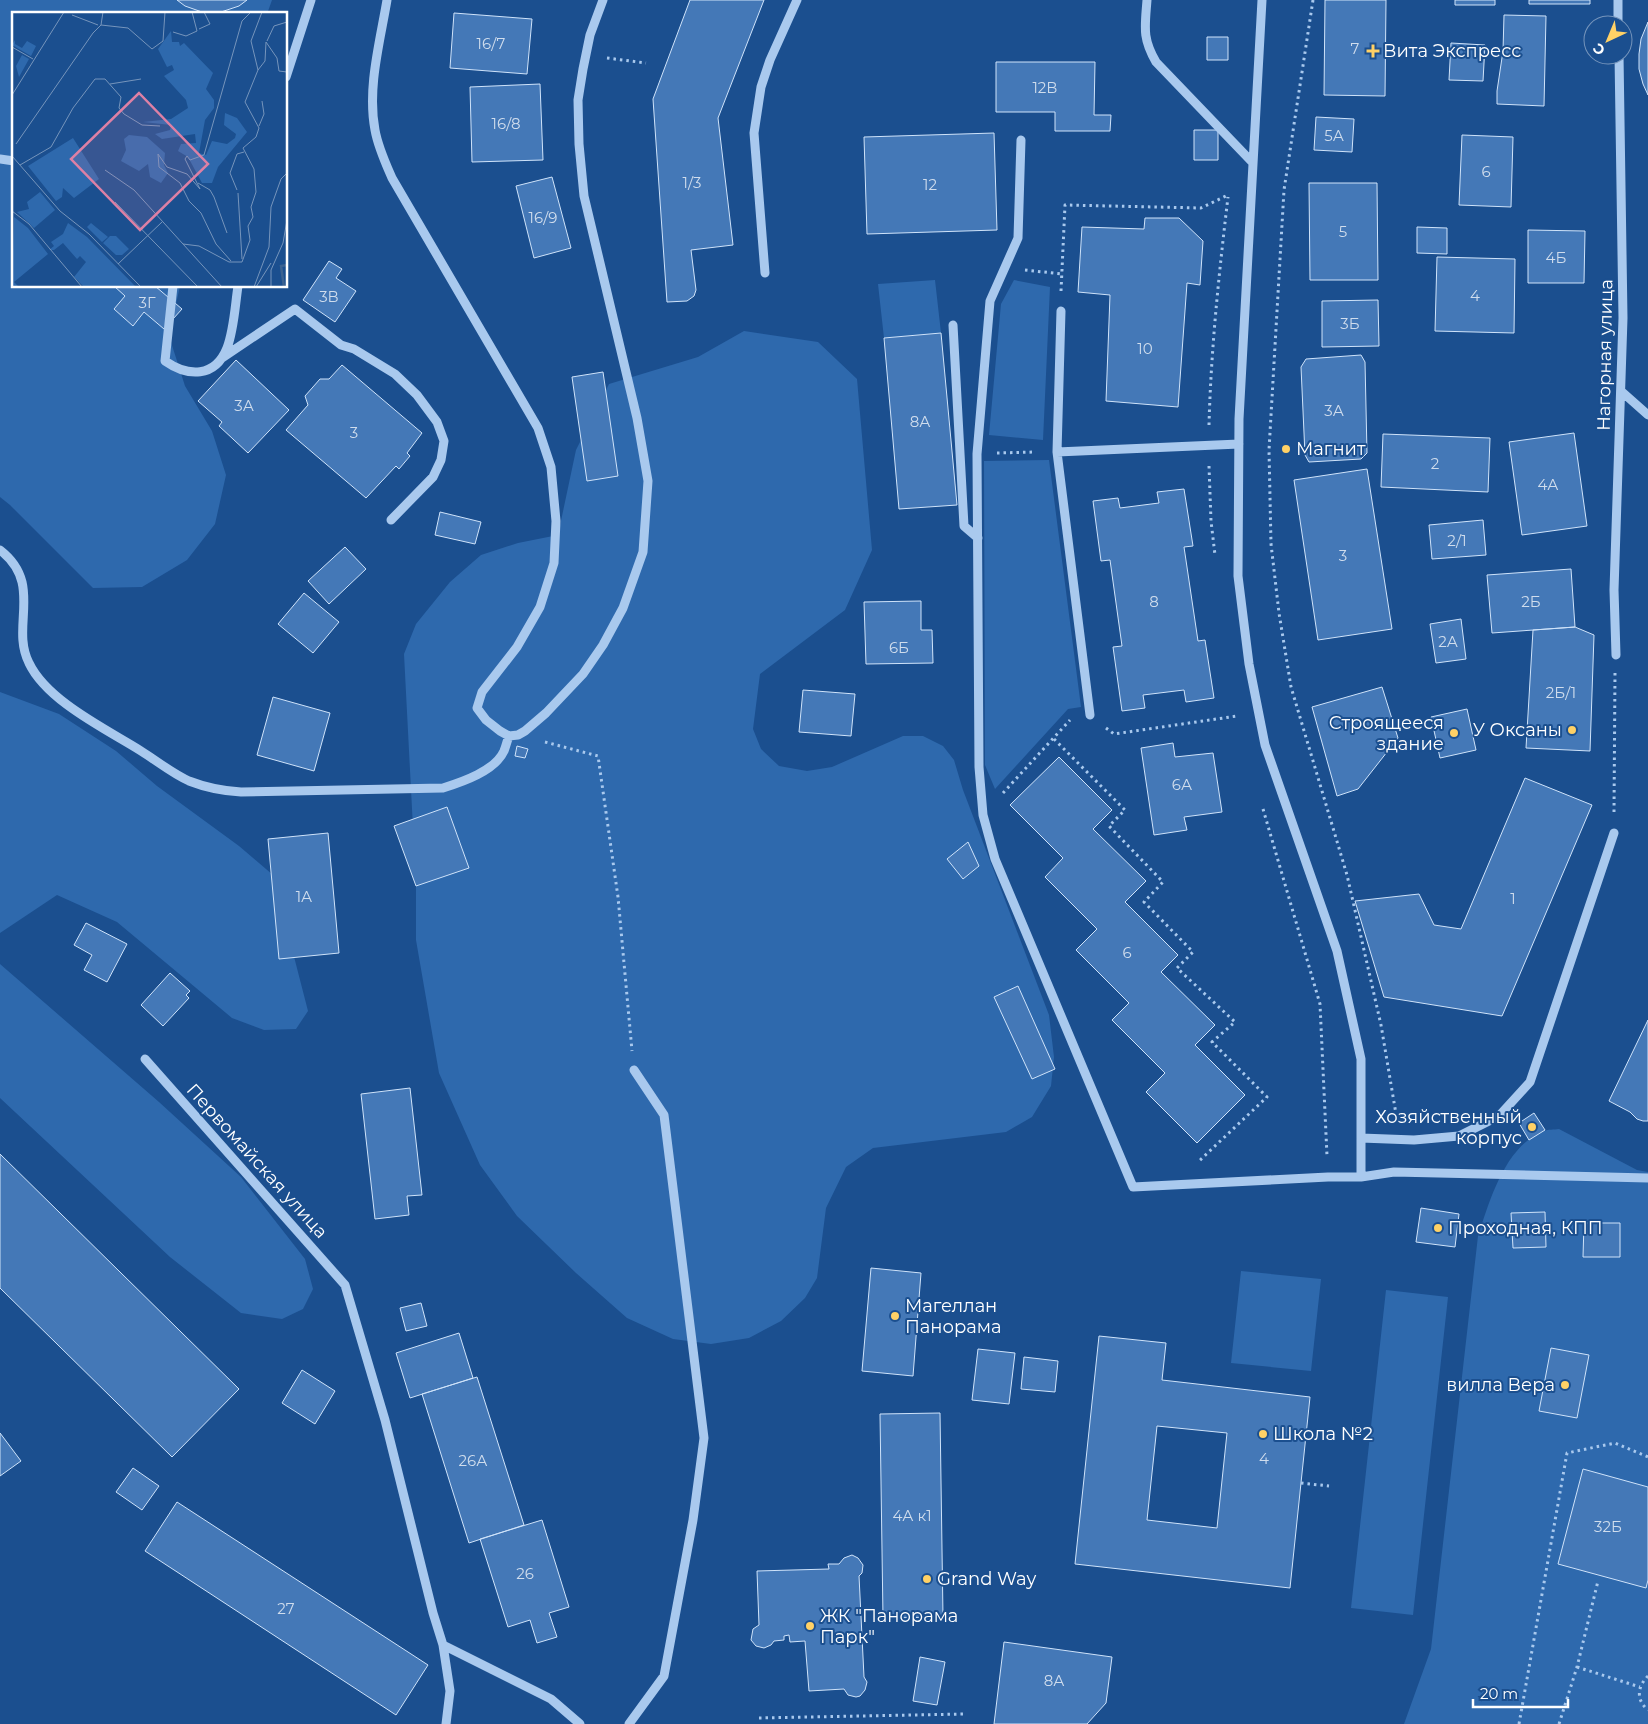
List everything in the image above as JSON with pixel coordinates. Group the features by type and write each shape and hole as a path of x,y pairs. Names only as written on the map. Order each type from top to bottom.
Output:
{"street":[{"path":"288,71 311,0"},
{"path":"387,0 374,81 373,107 375,130 382,156 392,178 538,428 551,467 556,521 554,563 540,607 517,647 482,692 477,708 486,720 500,731 514,735 525,731 546,713 583,674 603,645 623,608 643,552 648,481 637,418 584,196 579,144 578,100 583,69 590,35 603,0"},
{"path":"765,273 754,133 761,87 770,60 797,0"},
{"path":"1147,0 1144,35 1156,62 1254,163"},
{"path":"1262,0 1239,444 1238,576 1249,664 1265,745 1337,950 1361,1059 1361,1177"},
{"path":"1618,0 1618,15"},
{"name":"Нагорная улица","path":"1616,655 1614,590 1623,318 1619,65"},
{"path":"1021,140 1018,238 990,301 977,454 979,767 983,815 995,860 1133,1187 1328,1176 1361,1177 1394,1172 1648,1178"},
{"path":"173,288 165,361 176,368 189,372 202,372 217,364 222,358 231,333 238,288"},
{"path":"222,358 295,309 341,345 354,349 395,374 417,395 437,422 444,441 441,460 433,477 391,520"},
{"path":"1061,311 1057,452 1090,716"},
{"path":"953,325 964,526 978,538"},
{"path":"1622,391 1648,415"},
{"path":"1057,452 1239,444"},
{"path":"0,550 18,571 25,596 23,640 28,662 41,682 62,702 188,780 214,790 241,792 443,788 470,779 491,765 503,753 514,735"},
{"path":"1360,1138 1400,1140 1459,1136 1499,1116 1530,1082 1614,833"},
{"name":"Первомайская улица","path":"145,1059 345,1285 385,1420 433,1613 443,1644"},
{"path":"629,1724 664,1676 693,1520 704,1438 664,1115 634,1070"},
{"path":"443,1644 450,1691 446,1724"},
{"path":"443,1644 551,1699 580,1724"}],"path":[{"path":"1313,0 1284,190 1269,450 1271,544 1279,613 1291,687 1347,875 1381,1025 1400,1140"},
{"path":"606,58 646,63"},
{"path":"1061,311 1065,205 1201,208 1228,195"},
{"path":"1004,268 1062,274"},
{"path":"977,454 1057,452"},
{"path":"1614,833 1615,681"},
{"path":"1001,795 1072,718 1090,716 1114,734 1237,716"},
{"path":"514,735 598,756 618,897 634,1070"},
{"path":"1054,738 1125,810 1109,826 1163,882 1144,902 1193,952 1178,968 1235,1022 1212,1042 1267,1097 1195,1165 1204,1165"},
{"path":"1318,1157 1327,1156"},
{"path":"1519,1724 1567,1453 1615,1442 1648,1457"},
{"path":"1301,1483 1329,1486"},
{"path":"1559,1724 1577,1668 1598,1581"},
{"path":"1577,1668 1640,1687"},
{"path":"1648,1676 1640,1687 1640,1700 1648,1710"},
{"path":"759,1718 964,1714"}],"shaded area":[{"path":"0,0 272,0 268,12 12,12 12,288 180,288 169,336 185,386 212,431 226,475 215,524 187,560 142,587 93,588 0,497"},
{"path":"935,280 941,333 884,338 878,284"},
{"path":"1014,280 1050,287 1043,440 989,435 1001,304"},
{"path":"744,331 818,342 857,379 872,550 845,610 760,674 753,729 761,749 779,766 807,771 832,767 903,736 923,736 943,746 954,760 963,790 1049,1015 1054,1057 1051,1086 1032,1117 1006,1132 873,1148 846,1167 826,1208 817,1278 805,1298 781,1321 749,1338 711,1344 673,1339 627,1318 576,1273 517,1216 480,1165 439,1073 416,940 416,886 404,654 416,624 450,582 481,555 518,543 558,535 576,450 609,384 698,357"},
{"path":"1049,460 1081,707 1068,709 995,789 985,765 984,461"},
{"path":"0,692 59,714 116,751 157,786 239,846 273,875 308,1011 296,1029 264,1030 232,1018 117,922 57,895 0,933"},
{"path":"0,964 159,1102 241,1177 305,1259 313,1289 303,1309 282,1319 241,1313 170,1257 0,1098"},
{"path":"1559,1129 1637,1170 1648,1172 1648,1724 1404,1724 1431,1649 1478,1236 1494,1191 1509,1161 1530,1138 1546,1130"},
{"path":"1241,1271 1321,1279 1311,1371 1231,1363"},
{"path":"1386,1290 1448,1297 1413,1615 1351,1608"}],"building":[{"path":"177,0 247,0 239,6 221,12 202,12 185,6"},
{"path":"690,0 764,0 718,118 733,245 691,250 696,290 694,296 687,301 667,302 653,99"},
{"path":"1325,0 1386,0 1385,96 1324,95"},
{"path":"1455,0 1495,0 1495,5 1455,5"},
{"path":"1529,0 1590,0 1590,4 1529,4"},
{"path":"454,13 532,19 527,74 450,68"},
{"path":"1504,15 1546,16 1544,106 1497,104 1503,51"},
{"path":"1648,22 1648,95 1639,69 1639,54 1641,39"},
{"path":"1207,37 1228,37 1228,60 1207,60"},
{"path":"1451,43 1485,45 1483,81 1449,80"},
{"path":"996,62 1095,62 1094,115 1111,115 1110,131 1055,131 1055,112 996,112"},
{"path":"540,84 543,160 472,162 470,87"},
{"path":"1316,117 1354,119 1352,152 1314,150"},
{"path":"1194,130 1218,130 1218,160 1194,160"},
{"path":"994,133 997,230 867,234 864,137"},
{"path":"1462,135 1513,137 1511,207 1459,205"},
{"path":"552,177 571,248 534,258 516,186"},
{"path":"1309,183 1377,183 1378,280 1310,280"},
{"path":"1145,218 1179,218 1203,241 1200,285 1187,283 1178,407 1106,401 1110,295 1078,292 1082,227 1144,229"},
{"path":"1417,227 1447,228 1447,254 1417,253"},
{"path":"1528,230 1585,231 1584,283 1528,283"},
{"path":"1437,257 1515,259 1514,333 1435,331"},
{"path":"329,261 342,269 336,278 356,291 335,322 303,300"},
{"path":"116,288 157,288 182,309 164,329 144,312 133,326 114,309 125,296"},
{"path":"1378,300 1379,346 1322,347 1322,301"},
{"path":"941,333 957,505 899,509 884,338"},
{"path":"1361,355 1365,362 1367,453 1361,459 1309,462 1305,455 1301,367 1306,359"},
{"path":"236,360 289,410 248,453 219,426 222,422 198,401"},
{"path":"342,365 422,433 407,453 410,456 399,469 396,466 366,498 286,430 308,405 305,396 320,379 329,379"},
{"path":"603,372 618,476 587,481 572,377"},
{"path":"1574,433 1587,526 1522,535 1509,442"},
{"path":"1383,434 1490,438 1488,492 1381,487"},
{"path":"1367,469 1392,629 1318,640 1294,480"},
{"path":"1184,489 1193,546 1184,547 1198,641 1205,640 1214,698 1186,702 1184,690 1143,695 1145,708 1122,711 1113,647 1122,646 1110,560 1101,561 1093,501 1118,498 1120,508 1159,503 1157,492"},
{"path":"440,512 481,522 475,544 435,535"},
{"path":"1483,520 1486,555 1432,559 1429,525"},
{"path":"345,547 366,569 329,604 308,581"},
{"path":"1571,569 1575,627 1492,633 1487,575"},
{"path":"304,593 339,622 313,653 278,624"},
{"path":"921,601 921,630 932,630 933,663 866,664 864,602"},
{"path":"1461,619 1466,659 1436,663 1430,624"},
{"path":"1575,627 1594,635 1590,751 1526,748 1533,630"},
{"path":"1382,687 1398,738 1358,789 1337,796 1312,707"},
{"path":"803,690 855,694 851,736 799,732"},
{"path":"273,697 330,713 314,771 257,755"},
{"name":"Строящееся здание","path":"1467,709 1476,750 1440,758 1431,717"},
{"path":"1173,743 1175,757 1213,753 1222,812 1184,817 1187,830 1154,835 1141,748"},
{"path":"517,746 528,749 525,758 515,756"},
{"path":"1059,757 1112,810 1093,829 1146,881 1125,902 1178,955 1161,972 1215,1025 1195,1045 1245,1095 1197,1143 1146,1092 1165,1073 1112,1020 1129,1003 1076,950 1097,929 1045,877 1063,858 1010,805"},
{"path":"1525,778 1592,805 1502,1016 1384,997 1355,901 1419,894 1434,925 1461,929"},
{"path":"447,807 469,868 416,886 394,826"},
{"path":"328,833 339,953 279,959 268,839"},
{"path":"968,842 979,866 963,879 947,859"},
{"path":"86,923 127,944 107,982 84,970 92,955 74,945"},
{"path":"170,973 190,991 186,995 189,998 163,1026 141,1005"},
{"path":"1018,986 1055,1069 1032,1079 994,997"},
{"path":"1648,1020 1648,1121 1643,1121 1609,1101"},
{"path":"410,1088 422,1195 407,1196 409,1215 375,1219 361,1094"},
{"name":"Хозяйственный корпус","path":"1534,1113 1545,1130 1529,1140 1519,1123"},
{"path":"0,1154 239,1389 172,1457 0,1288"},
{"name":"Проходная, КПП","path":"1421,1208 1459,1214 1455,1247 1416,1242"},
{"path":"1545,1212 1546,1247 1513,1248 1511,1213"},
{"path":"1584,1223 1620,1223 1620,1257 1583,1257"},
{"path":"871,1268 921,1273 913,1376 862,1371"},
{"path":"421,1303 427,1326 406,1331 400,1308"},
{"path":"459,1333 473,1378 410,1398 396,1353"},
{"path":"1099,1336 1166,1343 1162,1380 1310,1397 1290,1588 1075,1564","holes":["1157,1426 1227,1433 1217,1528 1147,1520"]},
{"path":"1551,1348 1589,1355 1577,1418 1539,1411"},
{"path":"978,1349 1015,1353 1009,1404 972,1400"},
{"path":"1024,1357 1058,1361 1055,1392 1021,1389"},
{"path":"302,1370 335,1391 315,1424 282,1403"},
{"path":"477,1377 524,1525 469,1543 422,1394"},
{"path":"940,1413 943,1617 883,1618 880,1414"},
{"path":"0,1433 21,1461 0,1476"},
{"path":"133,1468 159,1486 142,1510 116,1492"},
{"path":"1583,1469 1648,1487 1648,1580 1646,1588 1558,1564"},
{"path":"177,1502 428,1665 396,1715 145,1551"},
{"path":"542,1520 569,1607 549,1613 557,1637 537,1643 530,1620 508,1627 480,1539"},
{"name":"ЖК \"Панорама Парк\"","path":"852,1555 858,1558 863,1565 862,1573 859,1576 864,1677 867,1682 865,1690 860,1696 856,1697 848,1695 844,1689 809,1691 805,1641 790,1642 789,1635 784,1636 784,1640 774,1641 771,1645 764,1648 756,1646 751,1640 753,1629 759,1625 757,1571 829,1569 828,1564 839,1564 844,1558"},
{"path":"1004,1642 1112,1657 1106,1703 1087,1724 994,1724"},
{"path":"920,1657 945,1662 937,1705 913,1701"}],"place":[{"name":"Вита Экспресс","path":"1373,51"},
{"name":"Магнит","path":"1286,449"},
{"name":"У Оксаны","path":"1572,730"},
{"name":"Строящееся здание","path":"1454,733"},
{"name":"Хозяйственный корпус","path":"1532,1127"},
{"name":"Проходная, КПП","path":"1438,1228"},
{"name":"Магеллан Панорама","path":"895,1316"},
{"name":"вилла Вера","path":"1565,1385"},
{"name":"Школа №2","path":"1263,1434"},
{"name":"Grand Way","path":"927,1579"},
{"name":"ЖК \"Панорама Парк\"","path":"810,1626"}]}
